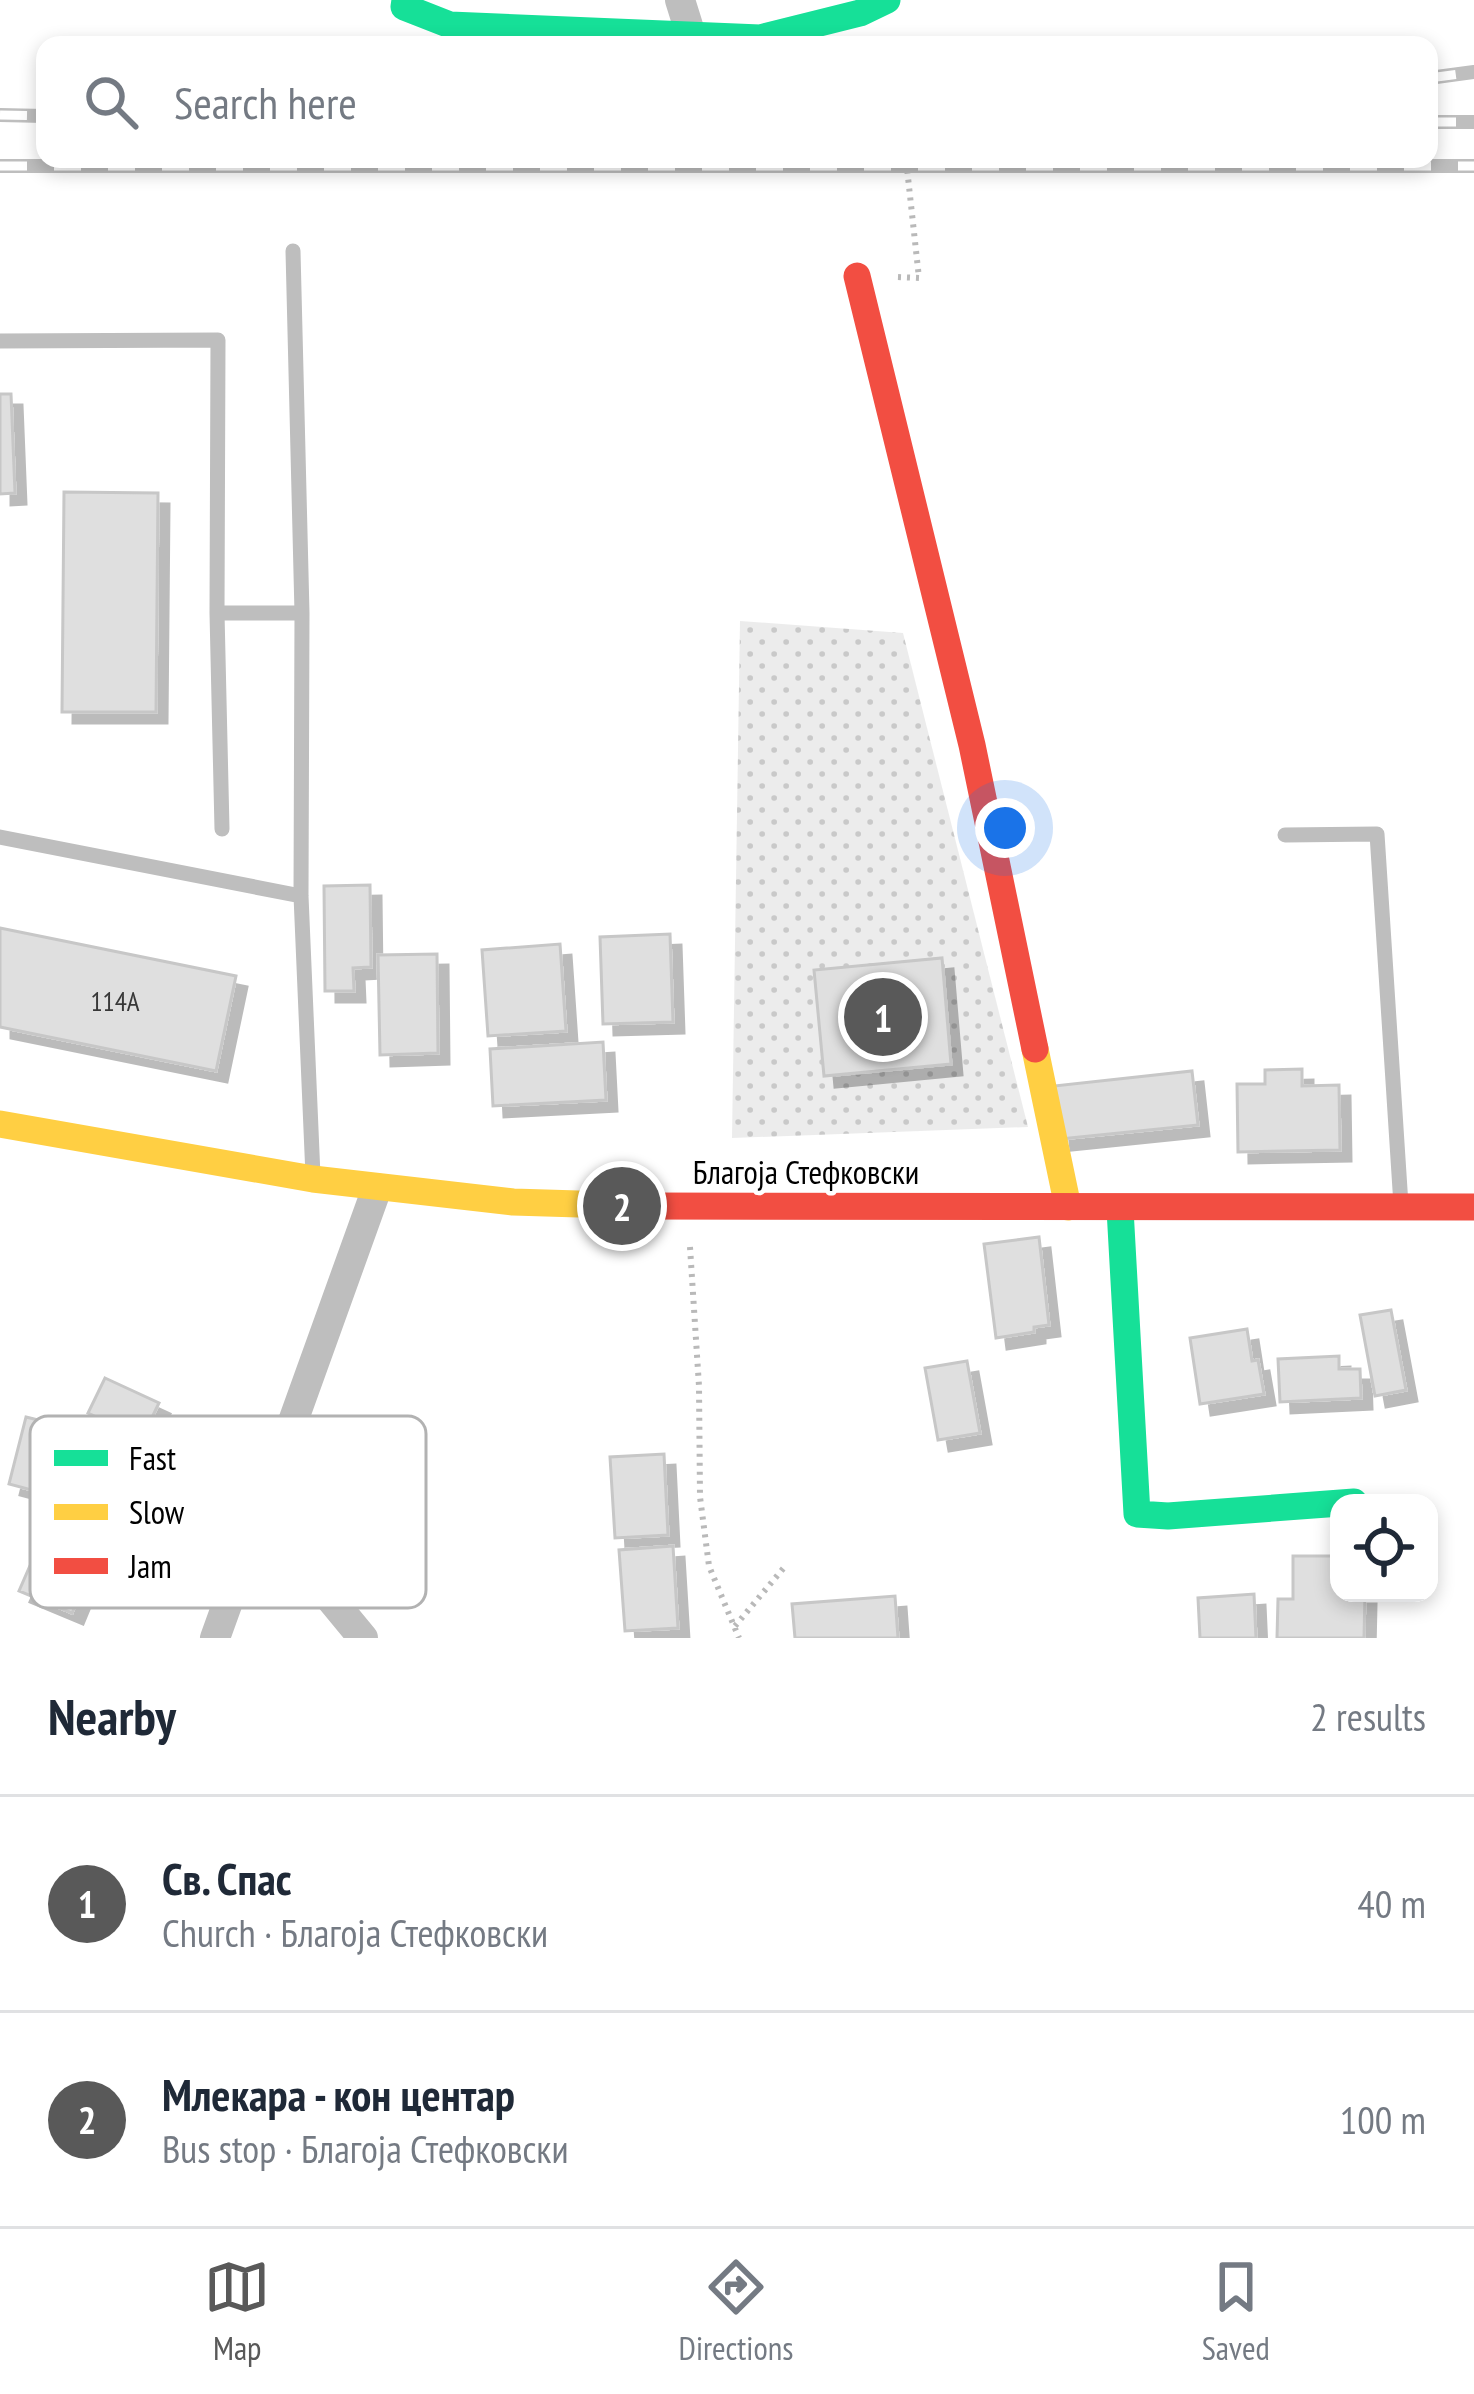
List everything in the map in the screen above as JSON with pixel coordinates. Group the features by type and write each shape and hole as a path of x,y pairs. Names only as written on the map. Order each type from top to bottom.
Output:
{"street":[{"path":"680,0 690,32"},
{"path":"768,36 860,14 887,0"},
{"path":"399,2 450,25 737,36"},
{"path":"857,276 972,745 1068,1207"},
{"name":"Благоја Стефковски","path":"0,1124 313,1179 513,1202 690,1208 1474,1208"},
{"path":"294,1416 377,1188"},
{"path":"1120,1209 1138,1514 1330,1504"},
{"path":"215,1638 225,1608"},
{"path":"338,1608 363,1638"}],"lane":[{"path":"293,250 302,613 302,896 313,1179"},
{"path":"0,341 218,340 222,829"},
{"path":"217,613 302,613"},
{"path":"1285,836 1377,834 1401,1208"},
{"path":"0,837 302,896"}],"path":[{"path":"857,276 919,278 907,168"},
{"path":"690,1208 700,1497 709,1566 739,1638"},
{"path":"735,1626 787,1564"}],"shaded area":[{"path":"740,621 903,633 1028,1127 732,1138"}],"building":[{"path":"0,394 11,394 15,493 0,494"},
{"path":"64,492 158,493 156,712 62,712"},
{"path":"370,885 371,967 353,968 354,991 325,991 324,886"},
{"path":"0,928 236,976 216,1071 0,1027"},
{"path":"670,934 673,1022 603,1024 600,937"},
{"path":"560,944 566,1031 488,1036 482,950"},
{"path":"437,954 438,1053 380,1055 378,955"},
{"path":"942,958 951,1064 824,1076 814,970"},
{"path":"603,1042 606,1100 493,1106 490,1049"},
{"path":"1302,1069 1302,1086 1339,1085 1340,1150 1238,1152 1237,1084 1265,1084 1265,1070"},
{"path":"1192,1071 1198,1125 1060,1139 1054,1086"},
{"path":"1039,1237 1049,1325 996,1338 984,1244"},
{"path":"1391,1310 1406,1390 1375,1396 1360,1315"},
{"path":"1247,1329 1264,1394 1200,1404 1190,1338"},
{"path":"1339,1356 1339,1369 1360,1369 1361,1398 1280,1402 1278,1359"},
{"path":"967,1361 980,1433 938,1440 925,1368"},
{"path":"105,1378 159,1403 153,1416 88,1413"},
{"path":"26,1417 30,1418 30,1490 9,1484"},
{"path":"664,1454 668,1535 615,1538 610,1457"},
{"path":"673,1546 678,1628 625,1631 619,1550"},
{"path":"1293,1556 1330,1556 1330,1602 1365,1602 1364,1638 1277,1638 1278,1599 1293,1599"},
{"path":"30,1566 30,1596 19,1591"},
{"path":"1254,1594 1256,1638 1200,1638 1198,1598"},
{"path":"895,1596 898,1638 795,1638 792,1604"}],"railway":[{"path":"1438,77 1474,72"},
{"path":"0,115 36,116"},
{"path":"1438,122 1474,122"},
{"path":"0,166 36,166"},
{"path":"1438,166 1474,166"}],"traffic: fast":[{"path":"405,0 404,7 450,25 712,36"},
{"path":"768,36 860,13 887,0"},
{"path":"1120,1209 1137,1514 1168,1516 1330,1504"}],"traffic: slow":[{"path":"1035,1049 1068,1207"},
{"path":"0,1124 313,1179 513,1202 644,1206"}],"traffic: jam":[{"path":"857,276 972,745 1035,1049"},
{"path":"644,1206 1474,1207"}],"place":[{"name":"Св. Спас","path":"883,1017"},
{"name":"Млекара - кон центар","path":"622,1206"}]}
